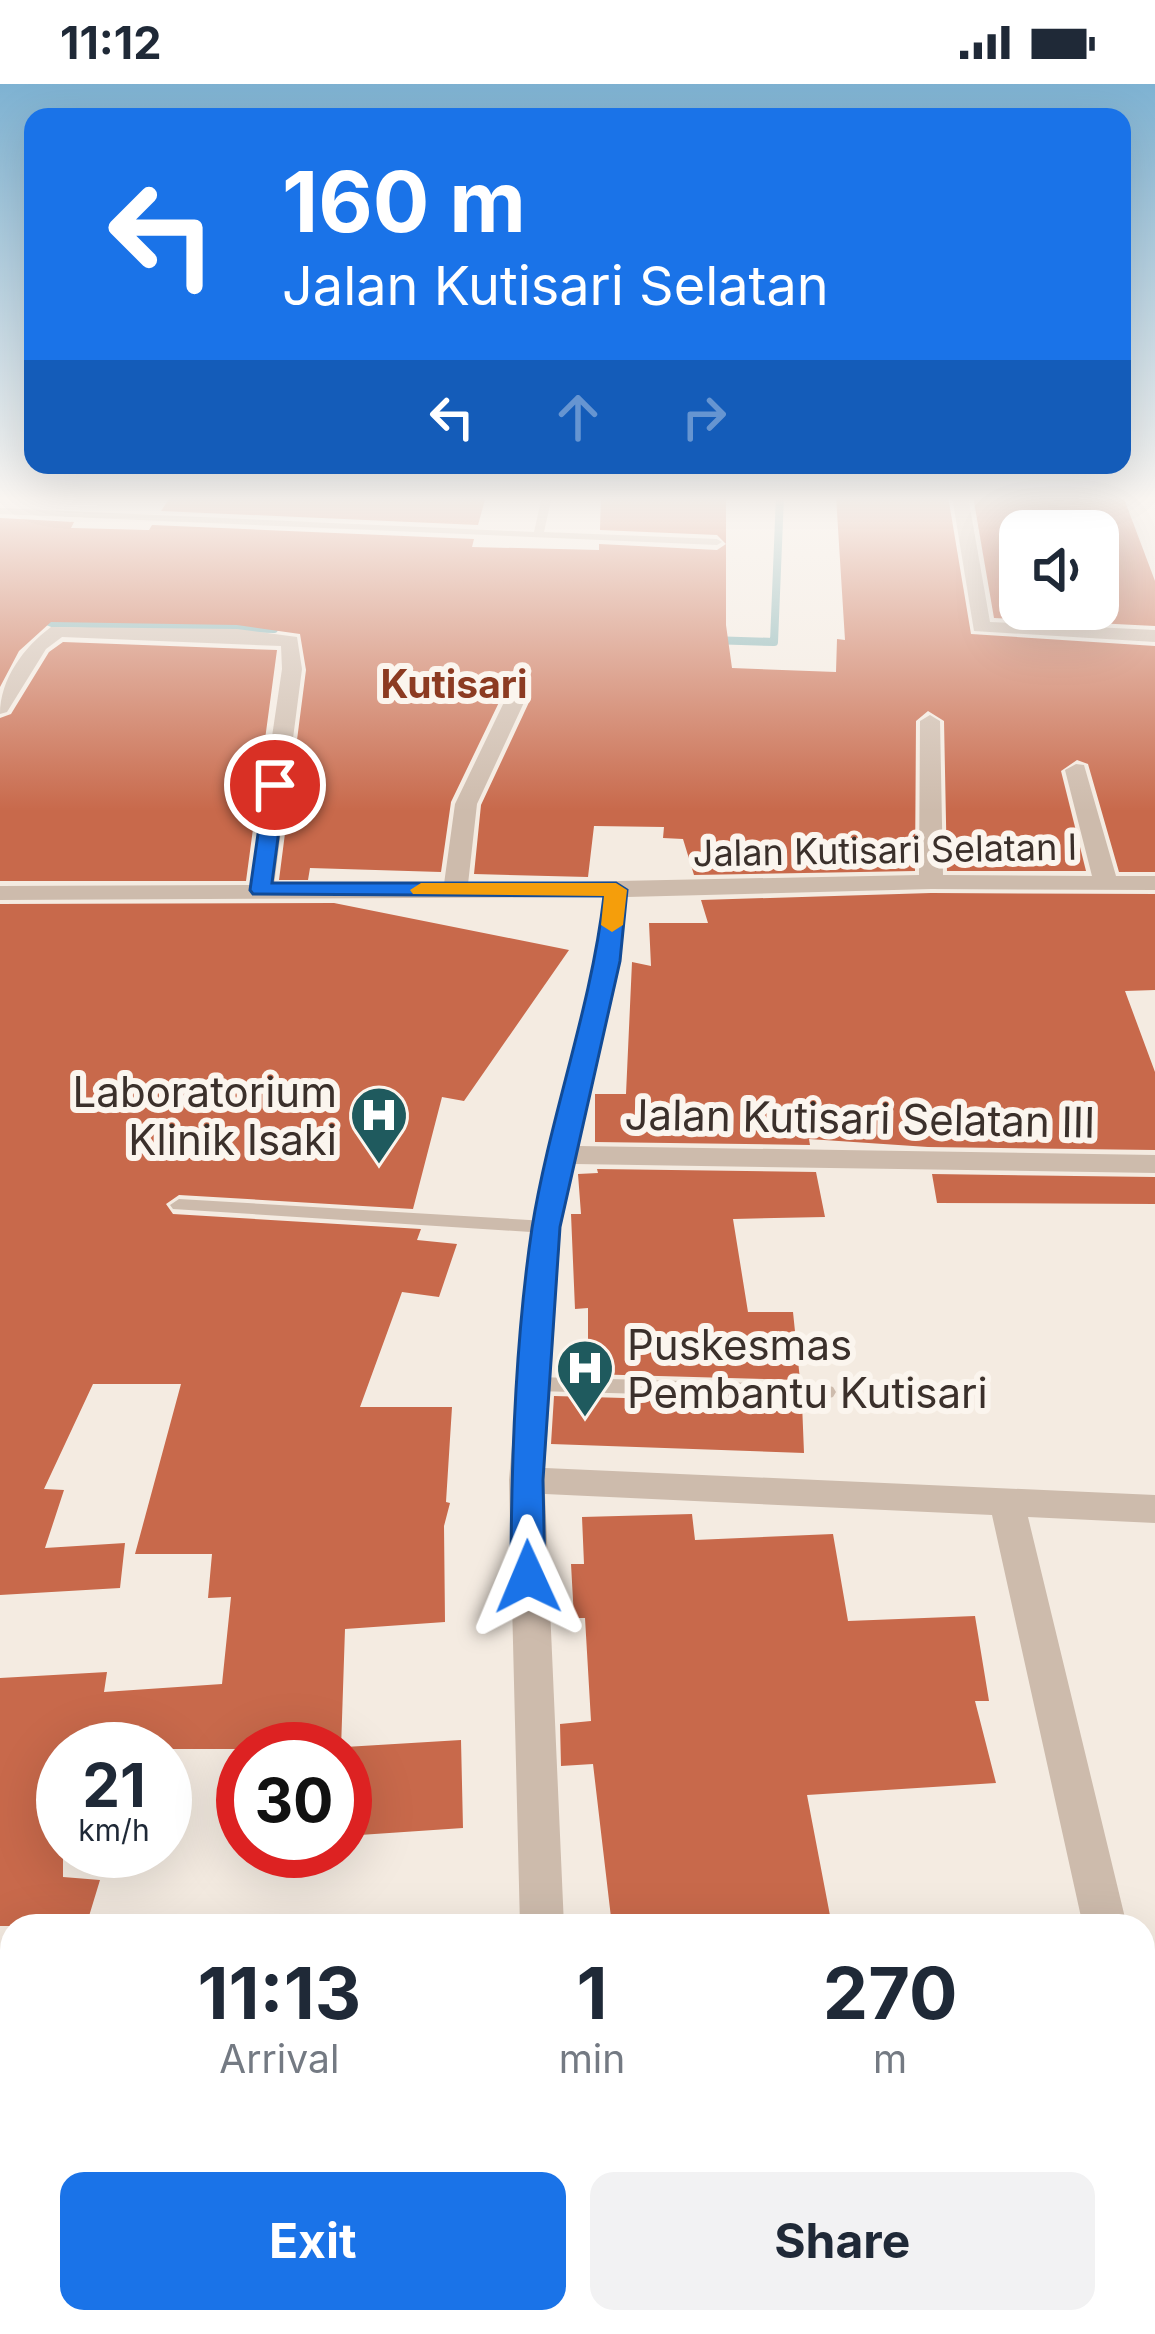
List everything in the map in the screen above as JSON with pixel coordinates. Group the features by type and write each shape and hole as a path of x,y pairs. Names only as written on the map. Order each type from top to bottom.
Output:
{"street":[{"path":"974,601 977,622 991,629 1155,637"},
{"path":"0,708 39,645 58,631 237,634 290,641 292,669 261,890"},
{"path":"455,890 466,804 517,696"},
{"path":"930,721 931,882"},
{"path":"1076,770 1106,884"},
{"name":"Jalan Kutisari Selatan I","path":"0,892 1155,883"},
{"path":"542,1914 527,1480 546,1227 608,961 616,890"},
{"name":"Jalan Kutisari Selatan III","path":"563,1155 1155,1164"},
{"path":"527,1480 1155,1509"},
{"path":"1006,1500 1102,1914"}],"lane":[{"path":"178,1205 546,1227"},
{"path":"536,1384 826,1392"}],"building":[{"path":"0,601 726,601 732,668 836,672 837,639 845,640 843,601 966,601 971,634 1155,646 1155,872 1119,872 1088,764 1077,760 1061,771 1086,871 947,871 944,721 928,711 916,721 915,871 694,875 683,839 663,838 664,827 594,826 588,877 474,874 481,805 531,698 515,686 503,694 451,802 441,872 310,868 308,880 279,880 306,670 300,634 237,625 51,622 19,651 0,687"},
{"path":"991,601 999,601 999,618 994,618"},
{"path":"1119,601 1155,601 1155,626 1119,624"},
{"path":"63,642 277,650 246,881 0,881 0,718 11,714 49,652"},
{"path":"931,893 1155,894 1155,990 1125,991 1155,1072 1155,1150 928,1147 809,1139 810,1145 595,1142 595,1094 626,1094 632,962 651,966 649,923 708,923 701,900"},
{"path":"334,903 569,950 464,1101 442,1097 413,1209 179,1195 166,1204 173,1214 421,1229 417,1240 457,1244 439,1297 402,1292 360,1407 452,1407 446,1502 450,1503 444,1526 445,1622 345,1629 342,1722 216,1722 216,1749 192,1749 192,1722 36,1722 36,1878 100,1880 90,1914 0,1914 0,1678 107,1672 104,1692 222,1684 231,1597 208,1598 212,1554 135,1554 181,1384 93,1384 44,1489 64,1490 45,1548 125,1543 120,1588 0,1595 0,904"},
{"path":"597,1169 816,1172 825,1217 733,1219 748,1312 793,1312 800,1380 588,1374 588,1308 575,1309 571,1214 581,1214 578,1174 598,1173"},
{"path":"932,1174 1155,1177 1155,1204 937,1203"},
{"path":"554,1396 802,1403 804,1453 551,1444"},
{"path":"692,1514 695,1540 833,1534 848,1621 975,1616 989,1701 975,1701 996,1783 807,1795 830,1914 611,1914 593,1764 561,1766 560,1724 591,1721 585,1618 574,1618 571,1564 584,1564 582,1517"},
{"path":"461,1740 463,1828 372,1834 372,1745"}],"waterway":[{"path":"710,640 774,642 776,601"},
{"path":"0,604 52,623 274,629"}],"slow traffic":[{"path":"421,890 616,890 612,925"}],"place":[{"name":"Laboratorium Klinik Isaki","path":"379,1166"},
{"name":"Puskesmas Pembantu Kutisari","path":"585,1419"}],"district":[{"name":"Kutisari","path":"454,683"}],"route":[{"path":"275,785 261,890 616,890 608,961 546,1227 527,1480 528,1577"}]}
